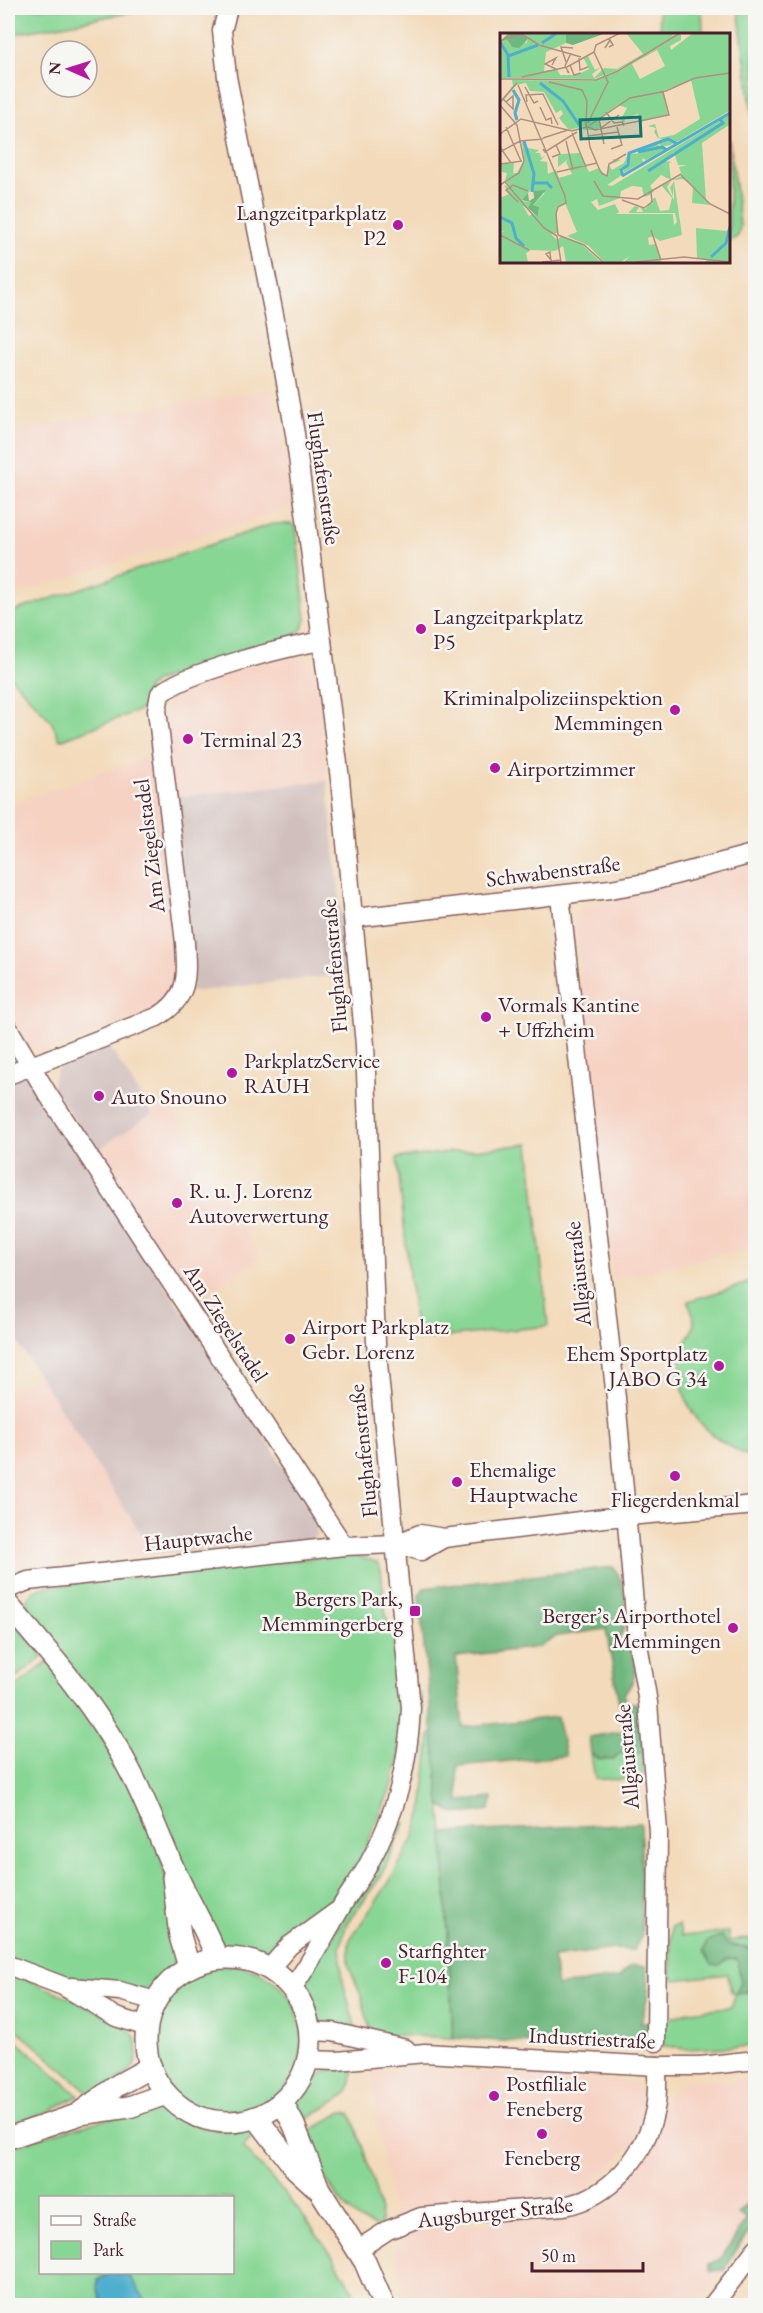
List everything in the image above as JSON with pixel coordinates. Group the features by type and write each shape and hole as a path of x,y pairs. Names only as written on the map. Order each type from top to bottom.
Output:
{"street":[{"name":"Flughafenstraße","path":"223,9 222,31 227,77 276,324 295,434 354,918 366,1069 372,1289 409,1674 409,1752 388,1825 367,1868 340,1909 312,1961 292,1988"},
{"name":"Am Ziegelstadel","path":"30,1065 157,1017 174,1006 183,993 186,964 185,943 157,710 160,694 175,684 232,664 288,647 322,641"},
{"name":"Schwabenstraße","path":"354,918 560,896 645,883 756,853"},
{"name":"Allgäustraße","path":"560,896 627,1516 658,1832 656,2042"},
{"name":"Am Ziegelstadel","path":"8,1028 344,1546"},
{"path":"8,1075 30,1065"},
{"name":"Hauptwache","path":"8,1588 28,1581 344,1546 396,1544 420,1534 444,1538 627,1516 756,1504"},
{"path":"8,1605 86,1700 113,1740 155,1820 171,1864 204,1924 217,1958"},
{"path":"171,1864 180,1936 189,1967"},
{"name":"Flughafenstraße","path":"269,1969 289,1946 340,1909"},
{"path":"217,1958 238,1958 269,1969 292,1988 306,2014 309,2031 308,2060 296,2086 282,2102 256,2117 230,2122 213,2121 178,2106 166,2094 151,2067 146,2048 147,2027 155,2001 166,1986 189,1967 217,1958"},
{"path":"8,1965 63,1986 116,2017 147,2027"},
{"path":"63,1986 120,1991 155,2001"},
{"name":"Industriestraße","path":"309,2031 333,2032 425,2053"},
{"name":"Industriestraße","path":"308,2060 337,2061 425,2053 657,2066 701,2066 756,2060"},
{"name":"Augsburger Straße","path":"357,2250 388,2229 421,2217 564,2206 583,2202 602,2192 644,2145 655,2112 657,2066"},
{"path":"77,2115 118,2085 151,2067"},
{"path":"8,2138 77,2115 129,2107 166,2094"},
{"path":"282,2102 319,2189 357,2250 384,2306"},
{"path":"256,2117 295,2168 319,2189"},
{"path":"712,2306 756,2249"}],"shaded area":[{"path":"272,389 293,500 287,509 12,595 8,574 8,430"},
{"path":"294,655 309,663 316,678 327,781 174,797 164,713 170,694 279,657"},
{"path":"155,754 177,944 179,970 175,994 154,1012 47,1050 31,1049 24,1043 8,1016 8,805"},
{"path":"327,781 348,974 191,992 193,966 174,797"},
{"path":"755,864 755,1246 613,1280 574,921 579,910 588,904"},
{"name":"Auto Snouno","path":"107,1043 152,1114 94,1152 52,1085 56,1071 62,1064"},
{"path":"27,1073 316,1517 317,1534 313,1539 154,1554 8,1328 8,1081"},
{"name":"R. u. J. Lorenz Autoverwertung","path":"168,1103 261,1258 191,1303 94,1152"},
{"path":"39,1375 154,1554 8,1566 8,1395"},
{"path":"373,2070 494,2073 634,2082 644,2102 642,2125 638,2138 587,2191 567,2197 433,2205 393,2217 373,2097"},
{"path":"723,2078 725,2083 755,2078 755,2193 739,2213 747,2218 720,2260 709,2264 712,2271 724,2270 704,2299 707,2291 676,2305 413,2305 395,2255 396,2246 402,2240 418,2230 434,2227 572,2216 595,2209 618,2194 613,2189 655,2138 669,2090 694,2080"}],"green space":[{"path":"8,8 154,8 8,35"},
{"path":"658,8 702,8 703,33 661,33"},
{"path":"738,8 755,8 755,133 754,128"},
{"path":"730,147 740,226 738,236 730,241"},
{"path":"272,524 292,524 296,527 306,620 302,629 288,639 156,681 148,688 143,709 60,740 51,721 8,674 8,613"},
{"path":"529,1144 548,1326 416,1340 397,1158"},
{"name":"Ehem Sportplatz JABO G 34","path":"755,1281 756,1458 753,1458 721,1441 697,1419 683,1390 681,1373 683,1349 694,1323 688,1301"},
{"path":"351,1554 377,1562 381,1570 386,1617 396,1642 400,1690 399,1758 392,1786 361,1858 343,1889 321,1913 298,1935 261,1957 227,1950 211,1928 27,1612 27,1600 33,1591 44,1587"},
{"path":"613,1567 622,1583 626,1604 625,1624 618,1640 625,1645 634,1658 635,1666 633,1680 624,1694 627,1703 636,1703 644,1717 643,1752 621,1752 613,1760 599,1759 591,1754 589,1737 624,1731 606,1629 557,1636 539,1647 456,1657 463,1727 557,1717 565,1756 457,1766 459,1801 492,1798 490,1810 457,1813 445,1809 440,1804 419,1596 424,1588"},
{"path":"8,1615 44,1656 8,1684"},
{"path":"49,1661 105,1741 122,1770 152,1831 162,1861 170,1900 176,1956 167,1974 151,1987 120,1989 100,1986 8,1958 8,1693"},
{"path":"421,1692 424,1747 409,1810 407,1795 418,1743"},
{"path":"430,1734 434,1734 443,1833 453,2038 371,2034 362,1998 349,1966 349,1941 388,1884 413,1839 422,1812"},
{"path":"621,1752 632,1754 643,1752 643,1775 640,1780 595,1779 591,1754 599,1759"},
{"path":"405,1823 381,1876 346,1925 340,1948 343,1982 357,2033 314,2023 303,1990 305,1980 380,1860 398,1825"},
{"path":"641,1823 642,1935 634,1950 614,1949 553,1957 557,1986 618,1978 631,1966 646,1966 648,1987 641,2022 650,2022 652,2050 453,2038 443,1833"},
{"path":"679,1925 681,1936 728,1932 729,1941 755,1938 755,1950 727,1944 727,1959 737,1959 741,1982 755,1991 755,2046 684,2049 661,2045 661,2022 690,2011 731,2007 736,1993 731,1993 728,1974 674,1980 671,1975 671,1927"},
{"path":"722,1936 727,1944 755,1950 755,1991 736,1993 741,1982 737,1959 727,1959 720,1965 712,1965 704,1951 707,1941"},
{"path":"227,1965 256,1971 280,1987 296,2011 302,2040 296,2069 280,2093 256,2109 227,2115 198,2109 174,2093 158,2069 152,2040 158,2011 174,1987 198,1971"},
{"path":"8,1971 94,2009 125,2027 135,2037 138,2050 136,2061 129,2072 93,2096 8,2022"},
{"path":"8,2033 79,2096 8,2130"},
{"path":"336,2068 354,2068 348,2093 304,2121 297,2121 295,2099 325,2071"},
{"path":"163,2105 181,2118 203,2128 218,2131 245,2130 254,2133 243,2148 323,2242 360,2305 8,2305 8,2148 64,2130"},
{"path":"342,2112 350,2113 361,2141 376,2192 381,2219 380,2226 367,2223 355,2216 344,2205 324,2176 304,2135"},
{"path":"755,2193 755,2226 742,2241 724,2270 711,2271 709,2264 720,2260 747,2219 738,2214"}],"water":[{"path":"108,2274 128,2274 149,2305 103,2305 97,2288 98,2280"}],"place":[{"name":"Langzeitparkplatz P2","path":"398,225"},
{"name":"Langzeitparkplatz P5","path":"421,629"},
{"name":"Kriminalpolizeiinspektion Memmingen","path":"675,710"},
{"name":"Terminal 23","path":"188,739"},
{"name":"Airportzimmer","path":"495,768"},
{"name":"Vormals Kantine + Uffzheim","path":"486,1017"},
{"name":"ParkplatzService RAUH","path":"232,1073"},
{"name":"Auto Snouno","path":"99,1096"},
{"name":"R. u. J. Lorenz Autoverwertung","path":"177,1203"},
{"name":"Airport Parkplatz Gebr. Lorenz","path":"290,1339"},
{"name":"Ehem Sportplatz JABO G 34","path":"719,1366"},
{"name":"Fliegerdenkmal","path":"675,1476"},
{"name":"Ehemalige Hauptwache","path":"457,1482"},
{"name":"Bergers Park, Memmingerberg","path":"415,1611"},
{"name":"Berger’s Airporthotel Memmingen","path":"733,1628"},
{"name":"Starfighter F-104","path":"386,1963"},
{"name":"Postfiliale Feneberg","path":"494,2096"},
{"name":"Feneberg","path":"542,2134"}]}
